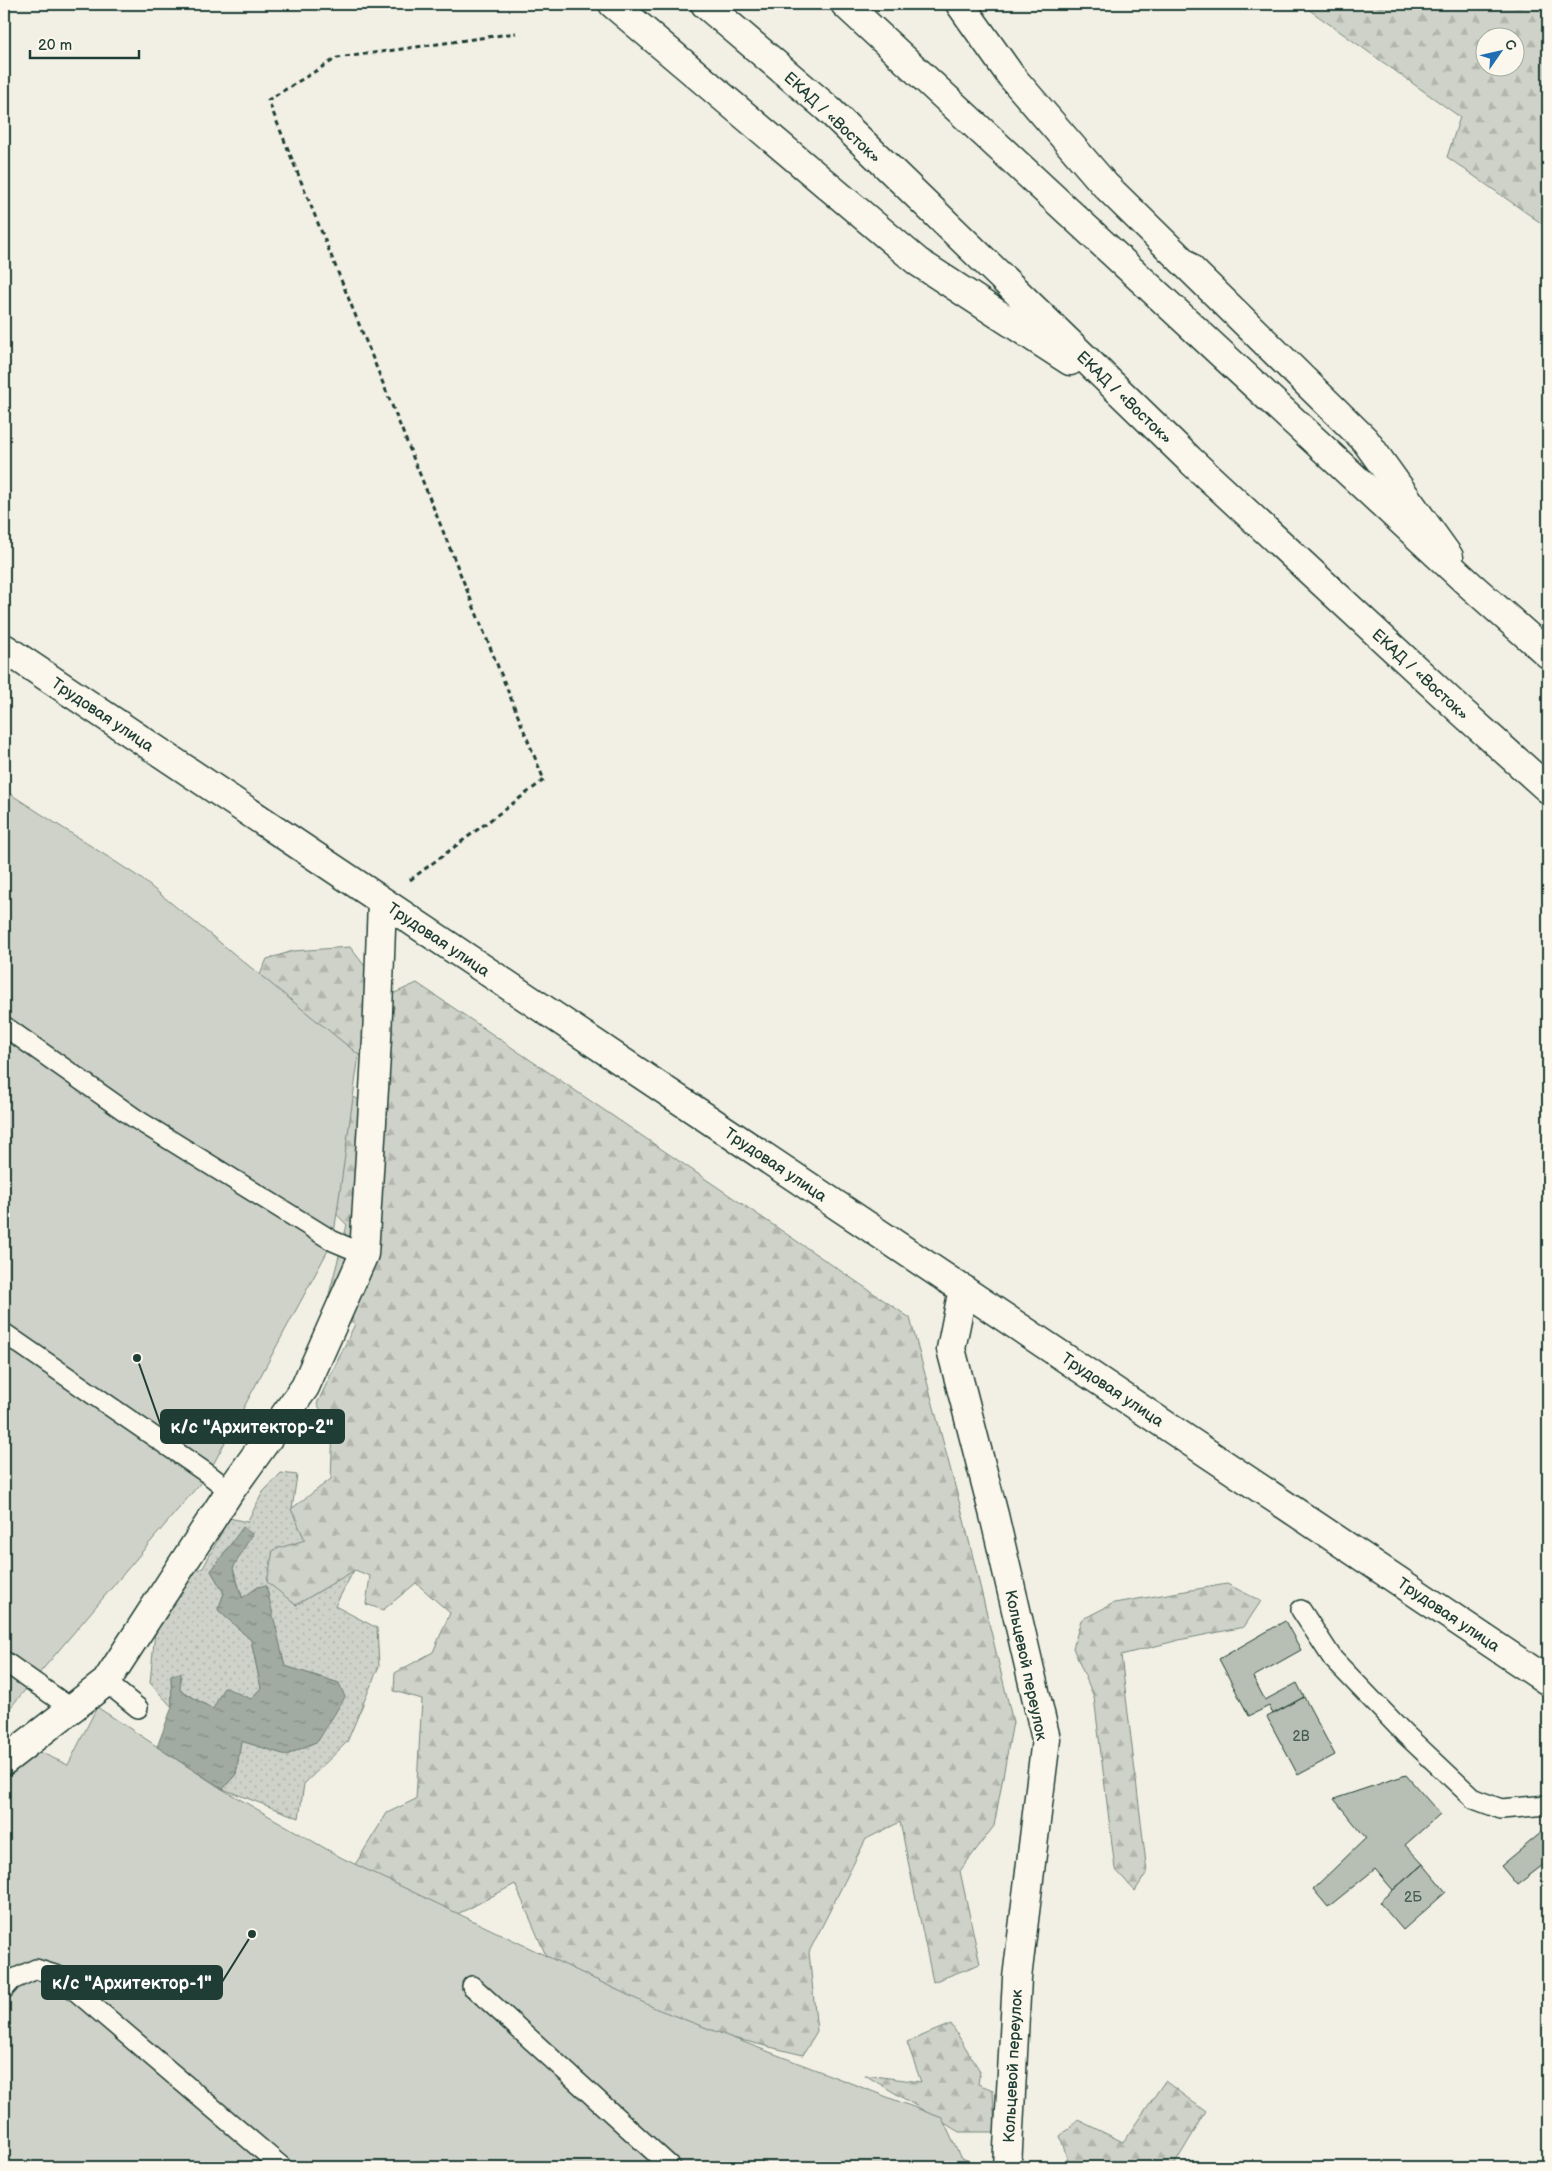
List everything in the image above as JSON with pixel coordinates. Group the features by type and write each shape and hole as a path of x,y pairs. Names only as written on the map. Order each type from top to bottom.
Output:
{"main road":[{"path":"613,4 918,262 1124,396"},
{"name":"ЕКАД / «Восток»","path":"705,4 827,108 1124,396 1455,706 1548,789"},
{"path":"845,4 1469,584 1548,654"},
{"path":"960,4 1011,76 1105,185 1365,440 1469,584"},
{"name":"Трудовая улица","path":"4,648 1548,1680"},
{"path":"4,1761 106,1682 230,1491 305,1387 364,1254 377,1039 382,901"},
{"name":"Кольцевой переулок","path":"963,1289 951,1350 994,1515 1046,1739 1018,1978 1007,2167"}],"lane":[{"path":"4,1026 136,1119 333,1241 364,1254"},
{"path":"4,1333 230,1491"},
{"path":"1301,1610 1333,1659 1405,1734 1474,1799 1501,1809 1548,1805"},
{"path":"4,1661 72,1709"},
{"path":"106,1682 138,1708"},
{"path":"4,1989 12,1980 36,1969 58,1976 282,2167"},
{"path":"472,1986 671,2167"}],"path":[{"path":"382,901 544,780 268,100 337,58 516,33"}],"green space":[{"path":"1301,4 1548,4 1548,228 1447,157 1460,117"},
{"path":"4,790 139,877 359,1055 333,1241 208,1474 4,1715"},
{"path":"350,947 388,996 417,983 910,1318 963,1516 1013,1722 994,1826 960,1871 980,1964 933,1982 900,1822 866,1839 809,1952 817,2031 803,2055 658,2020 560,1988 515,1884 470,1908 416,1933 351,1871 387,1813 416,1799 422,1699 394,1691 395,1673 433,1652 450,1613 416,1583 383,1610 366,1604 370,1576 355,1570 296,1605 267,1582 273,1550 305,1540 291,1509 331,1479 333,1428 317,1404 355,1324 327,1302 347,1225 314,1191 329,1113 354,1097 384,1115 384,1063 290,1031 257,981 267,959 293,951"},
{"path":"281,1473 297,1475 292,1509 305,1540 296,1605 354,1570 335,1606 377,1628 379,1666 347,1742 304,1784 299,1818 223,1789 236,1774 241,1741 287,1755 318,1741 339,1683 285,1666 278,1638 258,1587 243,1599 233,1568 251,1534 244,1528 211,1571 224,1593 218,1610 251,1640 261,1688 251,1699 213,1709 180,1690 171,1675 172,1707 150,1683 155,1631 183,1576 203,1568 229,1518 247,1522 263,1492"},
{"path":"1227,1584 1261,1601 1244,1627 1179,1640 1121,1655 1147,1872 1135,1891 1115,1869 1094,1697 1073,1648 1081,1620 1114,1603"},
{"path":"97,1707 222,1789 342,1858 657,2009 942,2118 960,2157 982,2167 4,2167 4,1780 40,1752 68,1765"},
{"path":"951,2024 980,2071 978,2084 993,2090 995,2132 959,2132 865,2075 921,2082 907,2042"},
{"path":"1165,2081 1206,2112 1173,2167 1070,2167 1060,2136 1078,2120 1123,2142"}],"water":[{"path":"243,1527 252,1534 233,1568 242,1598 258,1587 266,1585 285,1666 339,1683 345,1697 318,1741 286,1755 241,1741 236,1774 223,1789 157,1747 172,1707 171,1675 181,1673 180,1690 213,1709 224,1687 251,1699 261,1688 251,1640 218,1610 224,1593 211,1571"}],"building":[{"path":"1285,1621 1301,1650 1253,1677 1265,1700 1297,1683 1304,1697 1273,1714 1269,1706 1249,1716 1219,1659"},
{"path":"1304,1697 1335,1755 1298,1775 1267,1717"},
{"path":"1406,1775 1440,1814 1405,1845 1423,1864 1393,1890 1375,1869 1328,1907 1313,1889 1366,1838 1334,1799"},
{"path":"1548,1827 1548,1872 1543,1865 1517,1885 1501,1866"},
{"path":"1423,1864 1446,1892 1403,1930 1379,1902"}],"place":[{"name":"к/с \"Архитектор-2\"","path":"137,1358"},
{"name":"к/с \"Архитектор-1\"","path":"252,1934"}]}
